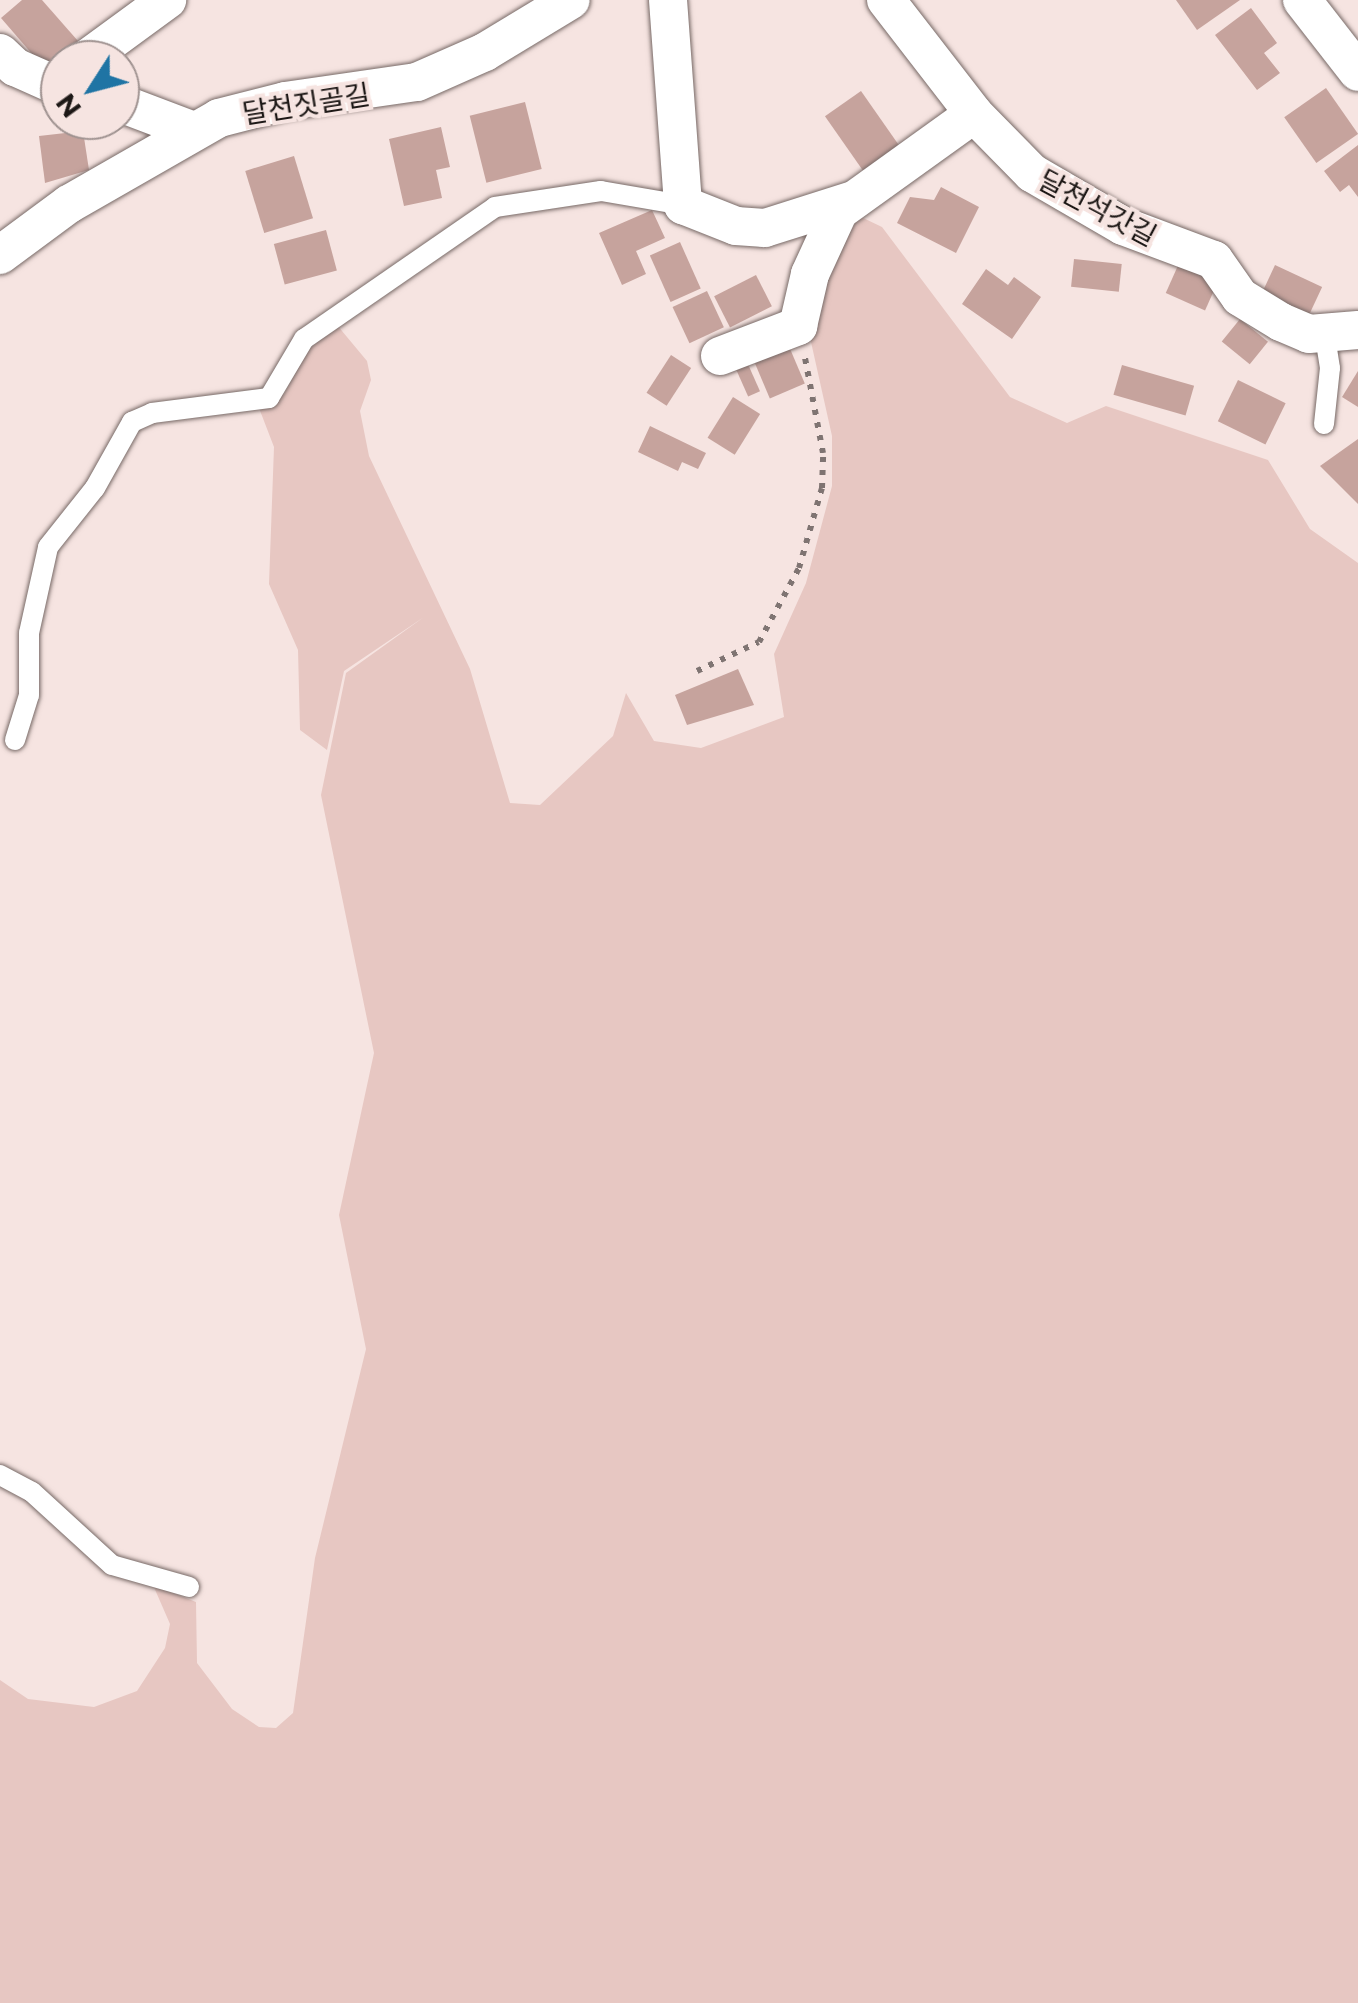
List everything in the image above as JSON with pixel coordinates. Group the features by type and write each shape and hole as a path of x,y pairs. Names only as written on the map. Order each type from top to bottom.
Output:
{"street":[{"path":"112,40 167,0"},
{"name":"달천짓골길","path":"0,255 27,231 194,131 252,107 417,82 485,52 571,0"},
{"path":"668,0 683,205 736,226 765,228 850,201 974,114"},
{"name":"달천석갓길","path":"886,0 974,114 1032,173 1123,226 1214,260 1250,306 1341,333"},
{"path":"1302,0 1358,72"},
{"path":"0,53 40,74"},
{"path":"140,111 194,131"},
{"path":"720,356 798,326 822,241 850,201"}],"lane":[{"path":"15,740 29,695 29,633 48,547 95,488 132,422 152,413 269,398 304,339 495,207 600,191 683,205"},
{"path":"1324,424 1330,368 1341,333"},
{"path":"0,1475 32,1492 112,1565 189,1588"}],"path":[{"path":"696,671 760,642 772,627 815,516 822,426 798,326"}],"shaded area":[{"path":"859,216 882,227 1010,397 1067,423 1106,406 1268,460 1310,529 1358,563 1358,2003 0,2003 0,1680 28,1699 94,1707 137,1691 165,1648 170,1624 153,1585 196,1602 197,1663 232,1709 259,1727 276,1728 293,1713 315,1558 366,1349 339,1215 374,1053 321,795 346,673 424,617 344,671 327,750 300,730 298,650 269,584 274,447 259,408 284,394 308,350 337,325 367,361 371,380 360,411 369,456 470,669 510,803 540,805 613,736 626,693 654,741 701,748 784,717 774,654 806,583 832,486 832,436 811,342 814,298"}],"building":[{"path":"22,0 42,0 77,40 40,40 40,63 1,18"},
{"path":"1176,0 1240,0 1197,30"},
{"path":"1251,8 1277,43 1264,53 1280,73 1257,90 1215,35"},
{"path":"1326,88 1358,134 1316,163 1284,117"},
{"path":"861,91 904,152 868,178 825,116"},
{"path":"525,102 542,169 486,183 470,116"},
{"path":"441,127 450,167 436,170 442,198 404,206 389,139"},
{"path":"39,136 40,140 84,140 89,170 45,183"},
{"path":"1358,145 1358,197 1349,185 1340,192 1324,171"},
{"path":"294,156 313,218 264,233 245,171"},
{"path":"941,187 979,207 956,253 897,223 910,197 934,200"},
{"path":"652,210 665,238 636,251 646,274 622,285 599,233"},
{"path":"326,230 337,271 285,285 274,244"},
{"path":"680,242 701,289 671,302 650,255"},
{"path":"1074,259 1122,264 1119,292 1071,287"},
{"path":"1180,261 1219,278 1205,310 1166,293"},
{"path":"1275,265 1322,287 1308,318 1261,296"},
{"path":"986,269 1008,285 1014,277 1041,297 1012,339 962,304"},
{"path":"756,275 772,306 730,328 714,296"},
{"path":"707,291 724,327 689,343 673,307"},
{"path":"1240,319 1268,342 1250,364 1222,342"},
{"path":"788,344 805,384 770,398 753,359"},
{"path":"671,355 691,368 667,406 646,393"},
{"path":"747,362 760,391 748,397 735,367"},
{"path":"1122,365 1194,386 1186,415 1113,395"},
{"path":"1358,371 1358,407 1342,397"},
{"path":"1238,380 1286,403 1265,445 1218,421"},
{"path":"733,397 760,414 735,455 708,438"},
{"path":"650,426 706,453 698,469 682,462 678,471 638,452"},
{"path":"1358,439 1358,504 1320,466"},
{"path":"738,669 754,705 687,725 675,695"}]}
